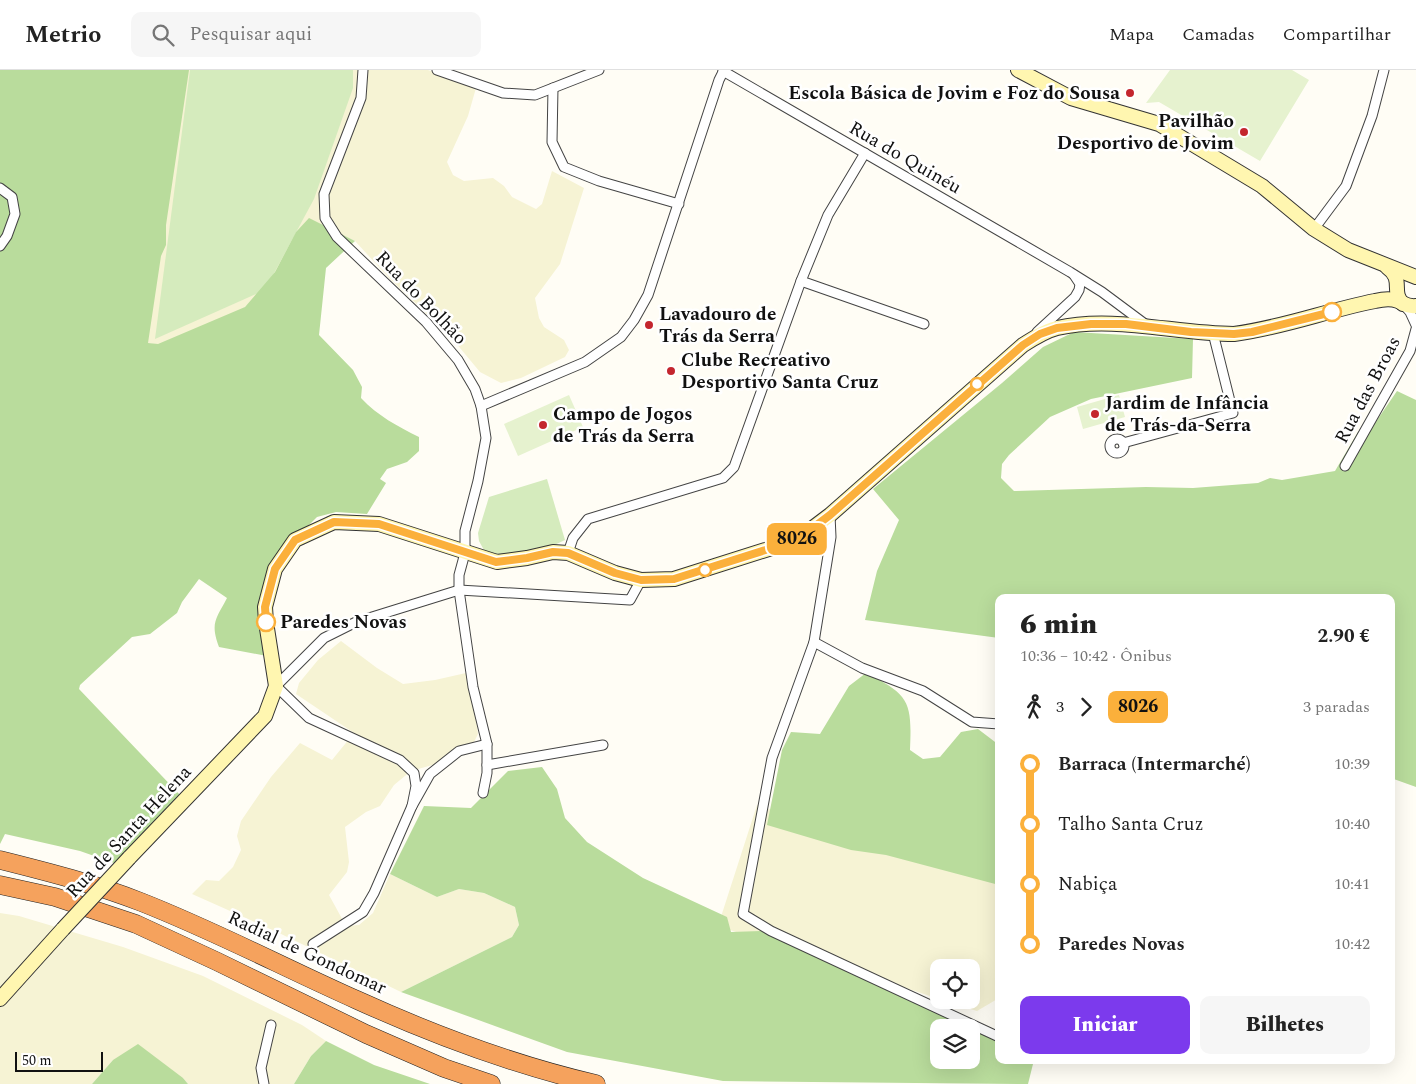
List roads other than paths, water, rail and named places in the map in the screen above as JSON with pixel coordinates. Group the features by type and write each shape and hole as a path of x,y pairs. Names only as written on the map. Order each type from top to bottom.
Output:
{"highway":[{"name":"Radial de Gondomar","path":"0,860 68,876 140,902 226,938 405,1021 510,1060 596,1084"},
{"path":"0,885 55,897 136,924 366,1034 444,1068 491,1084"}],"main road":[{"path":"1018,70 1071,98 1159,124 1262,186 1314,229 1348,250 1415,277"},
{"path":"1384,266 1396,276 1398,296 1410,305"},
{"path":"276,686 265,607 275,569 295,540 334,522 379,524 496,562 553,552 568,553 615,573 641,580 674,579 797,540 830,515 1023,345 1040,334 1064,327 1102,323 1212,333 1234,334 1252,332 1377,300 1393,293 1404,279 1415,277"},
{"path":"1377,300 1393,300 1410,305"},
{"name":"Rua de Santa Helena","path":"0,999 129,858 265,716 276,686"}],"street":[{"name":"Rua do Bolhão","path":"363,70 361,98 324,194 325,218 337,237 426,322 458,360 481,406 486,438 465,531 465,553 459,590 473,687 487,744 487,765 483,793"},
{"path":"442,71 503,93 535,95 599,70"},
{"path":"1314,229 1346,186 1372,116 1384,70"},
{"path":"481,406 585,362 621,337 634,320 648,295 719,80 724,71"},
{"name":"Rua do Quinéu","path":"724,71 1070,272 1102,292 1144,324 1156,328"},
{"path":"553,88 552,142 564,166 599,181 679,204"},
{"path":"568,553 573,538 588,520 723,478 734,468 800,281 828,215 865,153"},
{"path":"0,188 12,197 15,214 7,236 0,246"},
{"path":"1023,345 1075,297 1080,284 1078,278 1070,272"},
{"path":"800,281 924,324"},
{"name":"Rua das Broas","path":"1345,466 1410,351 1416,327 1410,312 1410,305"},
{"path":"1064,306 1058,321 1064,327"},
{"path":"1123,443 1233,413 1212,333"},
{"path":"830,515 831,537 814,642 772,758 743,914 771,931 995,1035"},
{"path":"412,806 416,786 414,773 400,760 309,718 276,686 324,638 356,622 459,590 630,600 641,580"},
{"path":"814,642 862,668 923,691 972,722 995,724"},
{"path":"313,944 363,912 374,893 412,806 430,774 459,751 487,744"},
{"path":"487,765 603,745"},
{"path":"264,1084 261,1068 271,1025"}],"place":[{"name":"Escola Básica de Jovim e Foz do Sousa","path":"1130,93"},
{"name":"Pavilhão Desportivo de Jovim","path":"1244,132"},
{"name":"Lavadouro de Trás da Serra","path":"649,325"},
{"name":"Clube Recreativo Desportivo Santa Cruz","path":"671,371"},
{"name":"Jardim de Infância de Trás-da-Serra","path":"1095,414"},
{"name":"Campo de Jogos de Trás da Serra","path":"543,425"},
{"name":"Paredes Novas","path":"266,622"}]}
